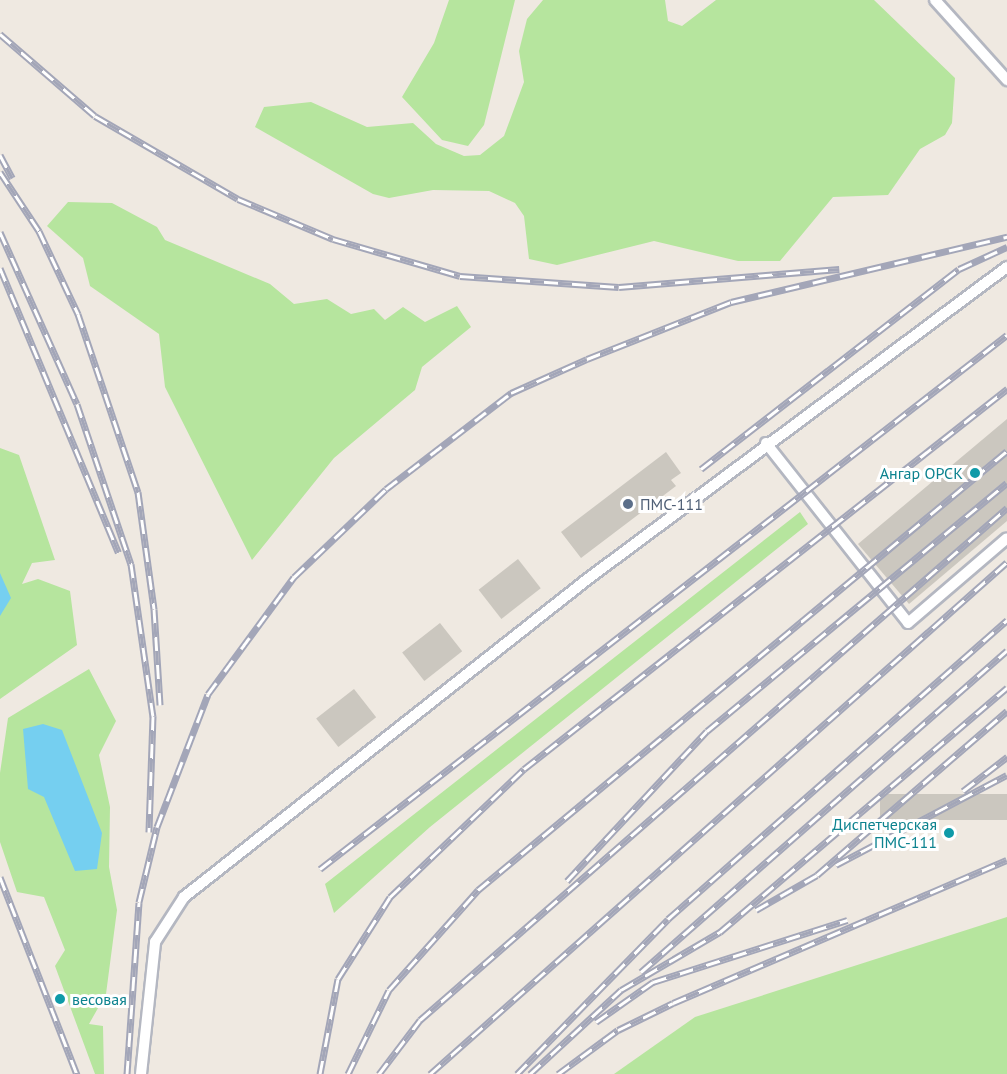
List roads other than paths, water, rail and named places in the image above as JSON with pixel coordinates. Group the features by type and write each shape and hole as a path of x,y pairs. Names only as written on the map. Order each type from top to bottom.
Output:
{"lane":[{"path":"935,0 1007,80"},
{"path":"141,1074 155,942 184,897 766,443 1007,267"},
{"path":"766,443 908,623 1007,538"}],"water":[{"path":"0,573 11,598 0,616"},
{"path":"43,724 62,730 102,833 97,869 75,871 44,797 28,789 23,729"}],"railway":[{"path":"0,34 95,116 238,199 333,239 460,276 619,287 839,269"},
{"path":"0,155 12,178"},
{"path":"0,172 39,231 78,314 138,492 154,609 160,705"},
{"path":"0,232 77,404 131,564 153,716 149,832"},
{"path":"127,1074 139,902 157,827 208,694 294,577 386,489 511,393 587,359 731,302 1007,237"},
{"path":"701,469 959,269 1007,247"},
{"path":"0,268 118,552"},
{"path":"320,869 1007,335"},
{"path":"320,1074 338,979 390,897 524,769 1007,389"},
{"path":"348,1074 389,990 478,890 1007,451"},
{"path":"567,881 707,731 1007,483"},
{"path":"379,1074 420,1020 1007,508"},
{"path":"430,1074 1007,562"},
{"path":"517,1074 668,919 1007,620"},
{"path":"641,972 1007,650"},
{"path":"530,1074 621,990 720,932 1007,688"},
{"path":"756,910 817,875 1007,711"},
{"path":"963,791 1007,757"},
{"path":"836,865 1007,775"},
{"path":"558,1074 618,1030 673,1003 1007,860"},
{"path":"0,877 77,1074"},
{"path":"596,1022 653,982 847,920"}],"place":[{"name":"Ангар ОРСК","path":"975,473"},
{"name":"ПМС-111","path":"628,504"},
{"name":"Диспетчерская ПМС-111","path":"949,833"},
{"name":"весовая","path":"60,999"}]}
